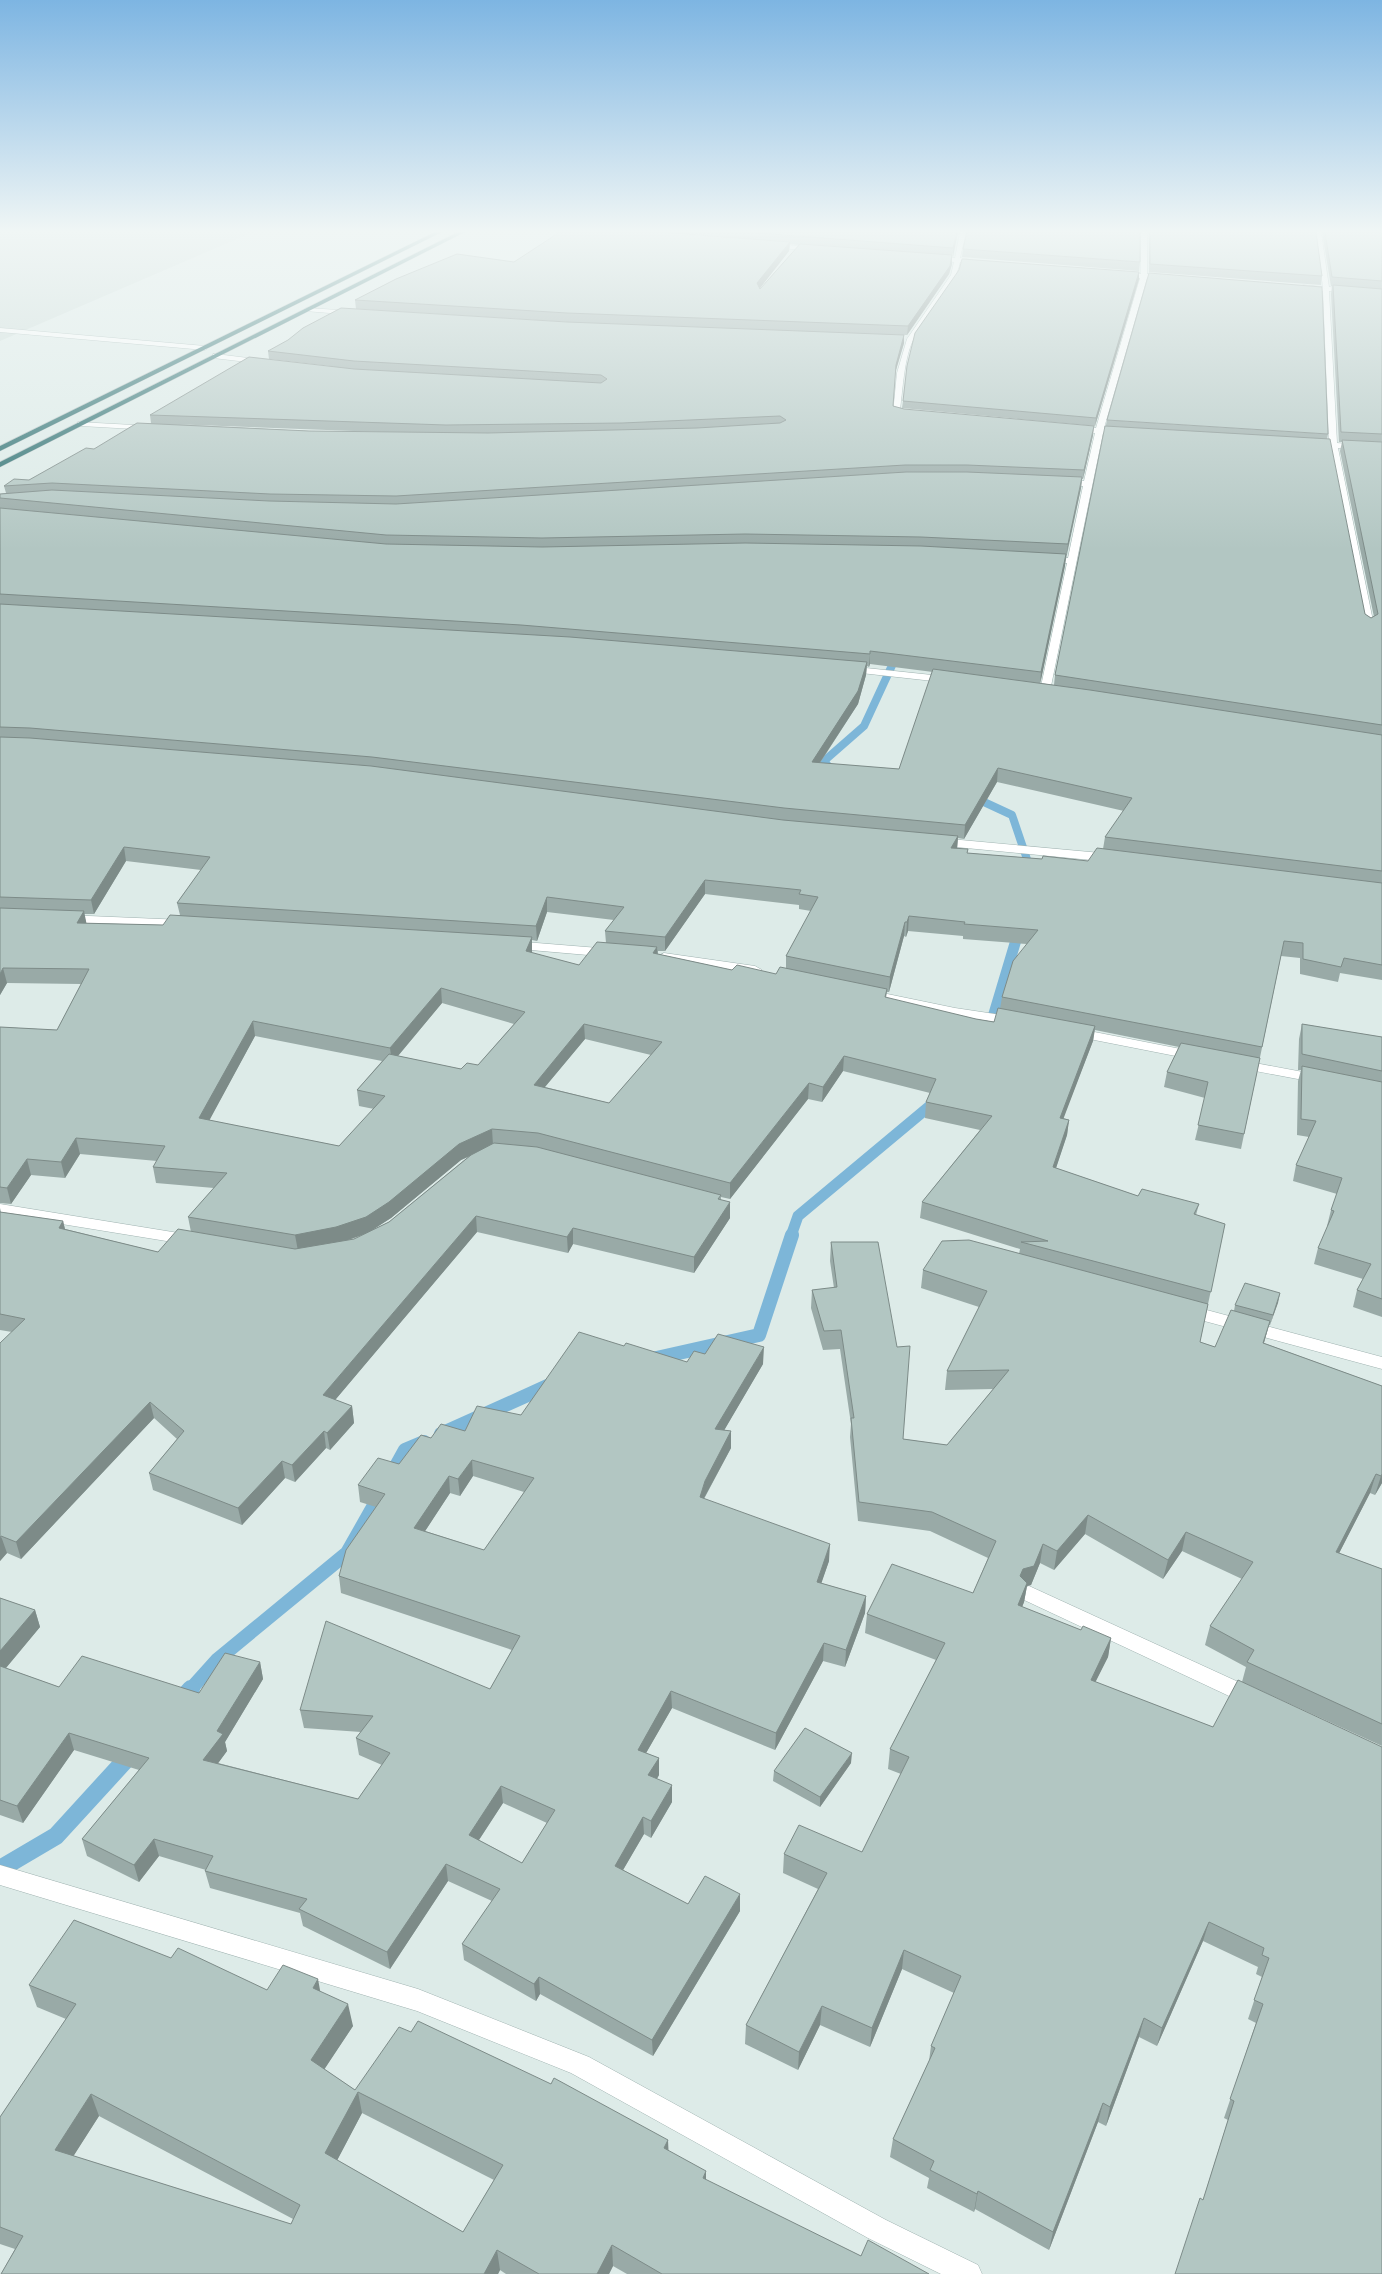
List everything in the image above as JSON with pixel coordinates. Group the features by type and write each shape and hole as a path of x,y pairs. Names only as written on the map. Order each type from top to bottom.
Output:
{"highway":[{"path":"0,449 225,338"},
{"path":"0,464 251,338"}],"street":[{"path":"92,338 205,348"},
{"path":"902,338 910,339 901,373 896,411 923,416"},
{"path":"1045,692 1099,431 1126,338"},
{"path":"1328,338 1333,445 1369,626"},
{"path":"216,356 272,363"},
{"path":"81,424 160,428"},
{"path":"1070,428 1128,432"},
{"path":"1304,443 1382,449"},
{"path":"1049,482 1088,484"},
{"path":"1033,559 1071,561"},
{"path":"837,668 959,681"},
{"path":"926,841 1043,850 1120,859"},
{"path":"49,918 196,925"},
{"path":"504,944 628,954"},
{"path":"647,956 728,965 765,972"},
{"path":"859,992 955,1012 1024,1022"},
{"path":"1059,1029 1206,1057"},
{"path":"1225,1061 1333,1082"},
{"path":"0,1209 205,1242"},
{"path":"1174,1307 1382,1363"},
{"path":"1029,1594 1264,1703"},
{"path":"0,1875 418,2000 580,2064 878,2229 969,2274"}],"building":[{"path":"290,338 903,338 896,365 893,406 904,409 1094,426 1084,470 967,465 905,465 396,496 270,494 52,483 4,486 14,479 29,480 86,448 94,449 137,423 309,431 488,433 697,428 780,423 786,420 780,416 622,423 446,425 150,415 249,357 354,369 601,383 607,379 601,375 354,361 268,351"},
{"path":"914,338 1120,338 1096,418 903,401 907,366"},
{"path":"1130,338 1324,338 1328,434 1107,420"},
{"path":"1336,338 1382,338 1382,434 1341,432"},
{"path":"1105,426 1330,439 1365,614 1371,618 1378,614 1342,440 1382,442 1382,725 1055,675"},
{"path":"906,472 967,472 1082,477 1068,544 921,537 745,534 542,538 386,535 0,498 0,494 52,490 269,501 396,504"},
{"path":"0,508 386,544 542,547 745,543 921,546 1066,554 1041,672 870,651 870,654 521,625 0,594"},
{"path":"0,604 570,637 867,662 858,691 812,762 899,769 933,669 1090,690 1382,735 1382,871 1105,837 1132,798 998,768 965,825 784,808 372,757 0,727"},
{"path":"0,737 371,766 783,820 958,836 951,848 968,849 967,853 1042,859 1043,856 1088,861 1097,848 1382,883 1382,965 1344,958 1341,967 1303,959 1303,943 1284,941 1262,1047 1002,997 1013,961 1038,930 964,924 965,922 909,916 907,922 905,922 890,977 786,956 818,897 799,894 801,890 705,880 665,937 605,931 624,907 547,897 536,926 177,903 210,857 124,847 91,900 0,897"},
{"path":"0,908 84,911 77,923 163,925 170,915 532,937 526,951 579,965 597,942 657,947 653,953 732,970 737,965 776,974 780,967 887,989 885,997 976,1019 994,1022 998,1008 1095,1026 1060,1118 1069,1120 1053,1167 1138,1196 1142,1189 1199,1204 1194,1214 1225,1224 1211,1292 1021,1242 1048,1241 922,1202 992,1116 926,1102 936,1079 844,1056 823,1087 809,1083 730,1183 538,1133 492,1129 459,1144 389,1202 366,1217 336,1227 295,1235 188,1217 227,1173 153,1167 165,1146 76,1138 61,1162 27,1159 7,1188 0,1187 0,1027 57,1030 89,969 3,968 0,974","holes":["441,988 525,1012 478,1065 467,1063 461,1069 389,1054 357,1090 385,1096 339,1146 199,1118 253,1021 390,1048","584,1024 662,1042 609,1103 534,1085"]},
{"path":"1302,1024 1382,1037 1382,1071 1302,1054"},
{"path":"1181,1043 1260,1058 1244,1134 1198,1125 1208,1082 1167,1072"},
{"path":"1302,1066 1382,1082 1382,1299 1357,1290 1371,1264 1318,1248 1334,1211 1331,1210 1342,1178 1296,1165 1316,1121 1301,1119"},
{"path":"494,1143 537,1147 721,1195 718,1199 730,1202 694,1257 573,1228 567,1237 476,1216 323,1395 352,1406 327,1433 324,1431 292,1465 282,1461 238,1508 149,1473 184,1431 150,1402 16,1542 1,1536 0,1538 0,1343 25,1319 0,1314 0,1212 63,1221 59,1228 158,1252 178,1229 295,1249 354,1239 389,1222 471,1155"},
{"path":"969,1240 1208,1304 1200,1342 1215,1347 1231,1310 1270,1321 1263,1343 1382,1386 1382,1474 1381,1476 1376,1474 1336,1552 1382,1569 1382,1724 1247,1662 1254,1650 1210,1626 1253,1562 1186,1532 1168,1560 1088,1515 1057,1551 1043,1544 1034,1566 1023,1569 1020,1576 1027,1583 1018,1605 1081,1630 1083,1626 1111,1638 1091,1680 1213,1727 1238,1680 1382,1747 1382,2274 1175,2274 1200,2198 1203,2200 1234,2101 1230,2099 1263,2004 1254,2000 1269,1958 1262,1955 1264,1948 1209,1922 1162,2028 1144,2018 1110,2107 1103,2103 1053,2232 978,2191 977,2194 930,2170 934,2161 893,2139 935,2048 931,2046 961,1976 904,1950 872,2028 822,2006 799,2052 746,2025 827,1873 784,1854 799,1825 862,1852 909,1757 890,1749 945,1643 867,1614 892,1564 973,1593 996,1541 932,1512 859,1502 851,1418 854,1418 841,1330 824,1331 812,1290 837,1287 831,1242 878,1242 897,1347 910,1346 903,1439 947,1445 1009,1370 947,1371 987,1291 923,1270 942,1241"},
{"path":"1245,1283 1280,1293 1273,1315 1235,1305"},
{"path":"579,1332 624,1346 626,1343 687,1362 694,1351 705,1354 718,1334 764,1347 715,1429 731,1431 705,1481 700,1497 830,1544 817,1582 866,1596 846,1650 824,1643 776,1733 671,1691 638,1750 659,1758 648,1775 672,1785 651,1821 643,1817 615,1866 688,1904 705,1876 740,1894 652,2040 539,1977 534,1984 462,1944 500,1889 446,1864 387,1952 299,1909 307,1899 205,1871 213,1856 154,1839 134,1865 82,1839 149,1758 69,1733 17,1806 0,1800 0,1666 59,1687 82,1656 199,1693 225,1653 260,1662 217,1731 223,1734 203,1760 358,1799 390,1753 356,1738 373,1716 300,1710 326,1621 490,1689 520,1636 339,1576 346,1550 385,1494 358,1485 378,1458 399,1464 421,1435 431,1438 441,1424 465,1431 477,1406 521,1415","holes":["472,1460 534,1478 484,1550 414,1528 449,1476 458,1479","501,1786 555,1810 522,1863 469,1835"]},
{"path":"0,1598 35,1610 0,1651"},
{"path":"805,1728 852,1753 820,1797 774,1771"},
{"path":"74,1920 171,1958 178,1948 267,1990 283,1965 318,1979 313,1988 348,2004 311,2060 355,2090 399,2027 411,2032 418,2021 551,2084 554,2078 668,2140 664,2148 706,2171 703,2178 861,2256 868,2240 929,2274 662,2274 612,2245 597,2274 539,2274 497,2250 484,2274 1,2274 23,2236 0,2227 0,2117 76,2004 29,1985","holes":["358,2092 503,2165 463,2232 325,2153","91,2094 300,2205 291,2224 55,2150"]}],"waterway":[{"path":"836,775 824,761 864,726 895,659 895,653"},
{"path":"971,796 1012,815 1031,871"},
{"path":"990,1027 1019,930"},
{"path":"791,1236 798,1216 937,1100"},
{"path":"652,1359 759,1335 792,1235"},
{"path":"441,1434 552,1384"},
{"path":"390,1477 405,1450 424,1442"},
{"path":"190,1690 217,1660 347,1553 381,1493"},
{"path":"181,1700 191,1689"},
{"path":"0,1869 56,1836 131,1754"}]}
